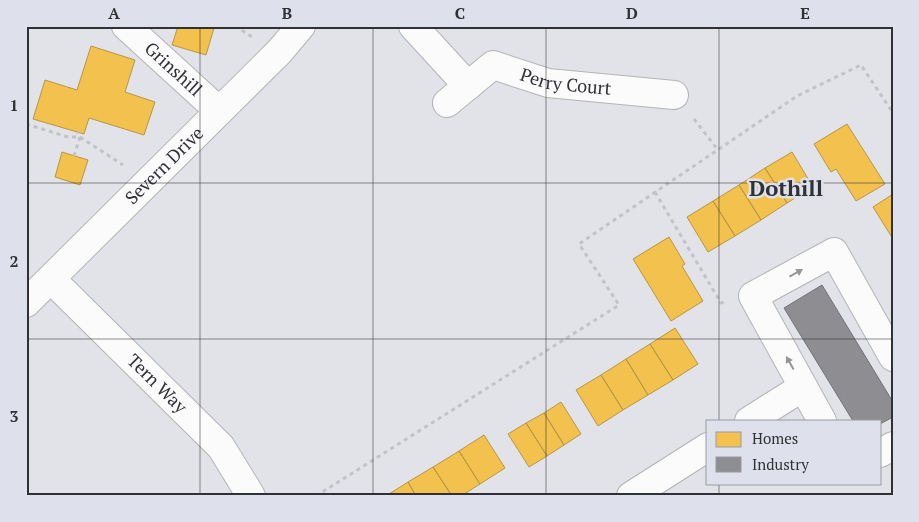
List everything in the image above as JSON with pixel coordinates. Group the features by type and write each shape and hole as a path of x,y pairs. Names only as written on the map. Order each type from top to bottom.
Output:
{"street":[{"name":"Grinshill","path":"126,26 219,112"},
{"name":"Severn Drive","path":"26,303 279,52 301,26"},
{"path":"413,26 468,86"},
{"name":"Perry Court","path":"447,103 493,65 548,83 674,95"},
{"path":"821,420 753,296 834,252 893,357"},
{"name":"Tern Way","path":"51,279 221,447 251,496"},
{"path":"751,420 803,387"},
{"path":"631,496 706,448"}],"path":[{"path":"316,496 619,304 579,244 797,96 861,65 893,113"},
{"path":"674,95 718,150"},
{"path":"26,124 68,137 80,137"},
{"path":"77,132 80,137 148,182"},
{"path":"74,156 80,137"},
{"path":"655,192 721,303 753,296"}],"building: Homes":[{"path":"178,26 214,28 206,55 172,45"},
{"path":"91,46 135,60 125,92 155,102 144,135 89,118 84,134 33,119 45,80 77,90"},
{"path":"847,124 885,184 856,201 836,169 831,172 814,144"},
{"path":"62,152 88,160 80,185 55,177"},
{"path":"792,152 813,187 787,203 765,168"},
{"path":"765,168 787,203 761,220 739,185"},
{"path":"739,185 761,220 735,236 713,201"},
{"path":"893,194 893,239 873,207"},
{"path":"713,201 735,236 708,252 687,217"},
{"path":"669,237 685,264 682,266 703,301 671,321 633,259"},
{"path":"675,328 698,364 673,380 650,344"},
{"path":"650,344 673,380 648,395 626,359"},
{"path":"626,359 648,395 623,410 601,375"},
{"path":"601,375 623,410 598,426 576,390"},
{"path":"561,402 581,434 564,445 544,413"},
{"path":"544,413 564,445 547,456 526,423"},
{"path":"526,423 547,456 529,467 508,434"},
{"path":"484,435 505,468 480,484 459,451"},
{"path":"459,451 480,484 461,496 452,496 433,467"},
{"path":"433,467 452,496 416,496 408,482"},
{"path":"408,482 416,496 386,496"}],"building: Industry":[{"path":"822,285 893,402 893,417 882,423 882,420 852,420 784,308"}],"district":[{"name":"Dothill","path":"786,188"}]}
